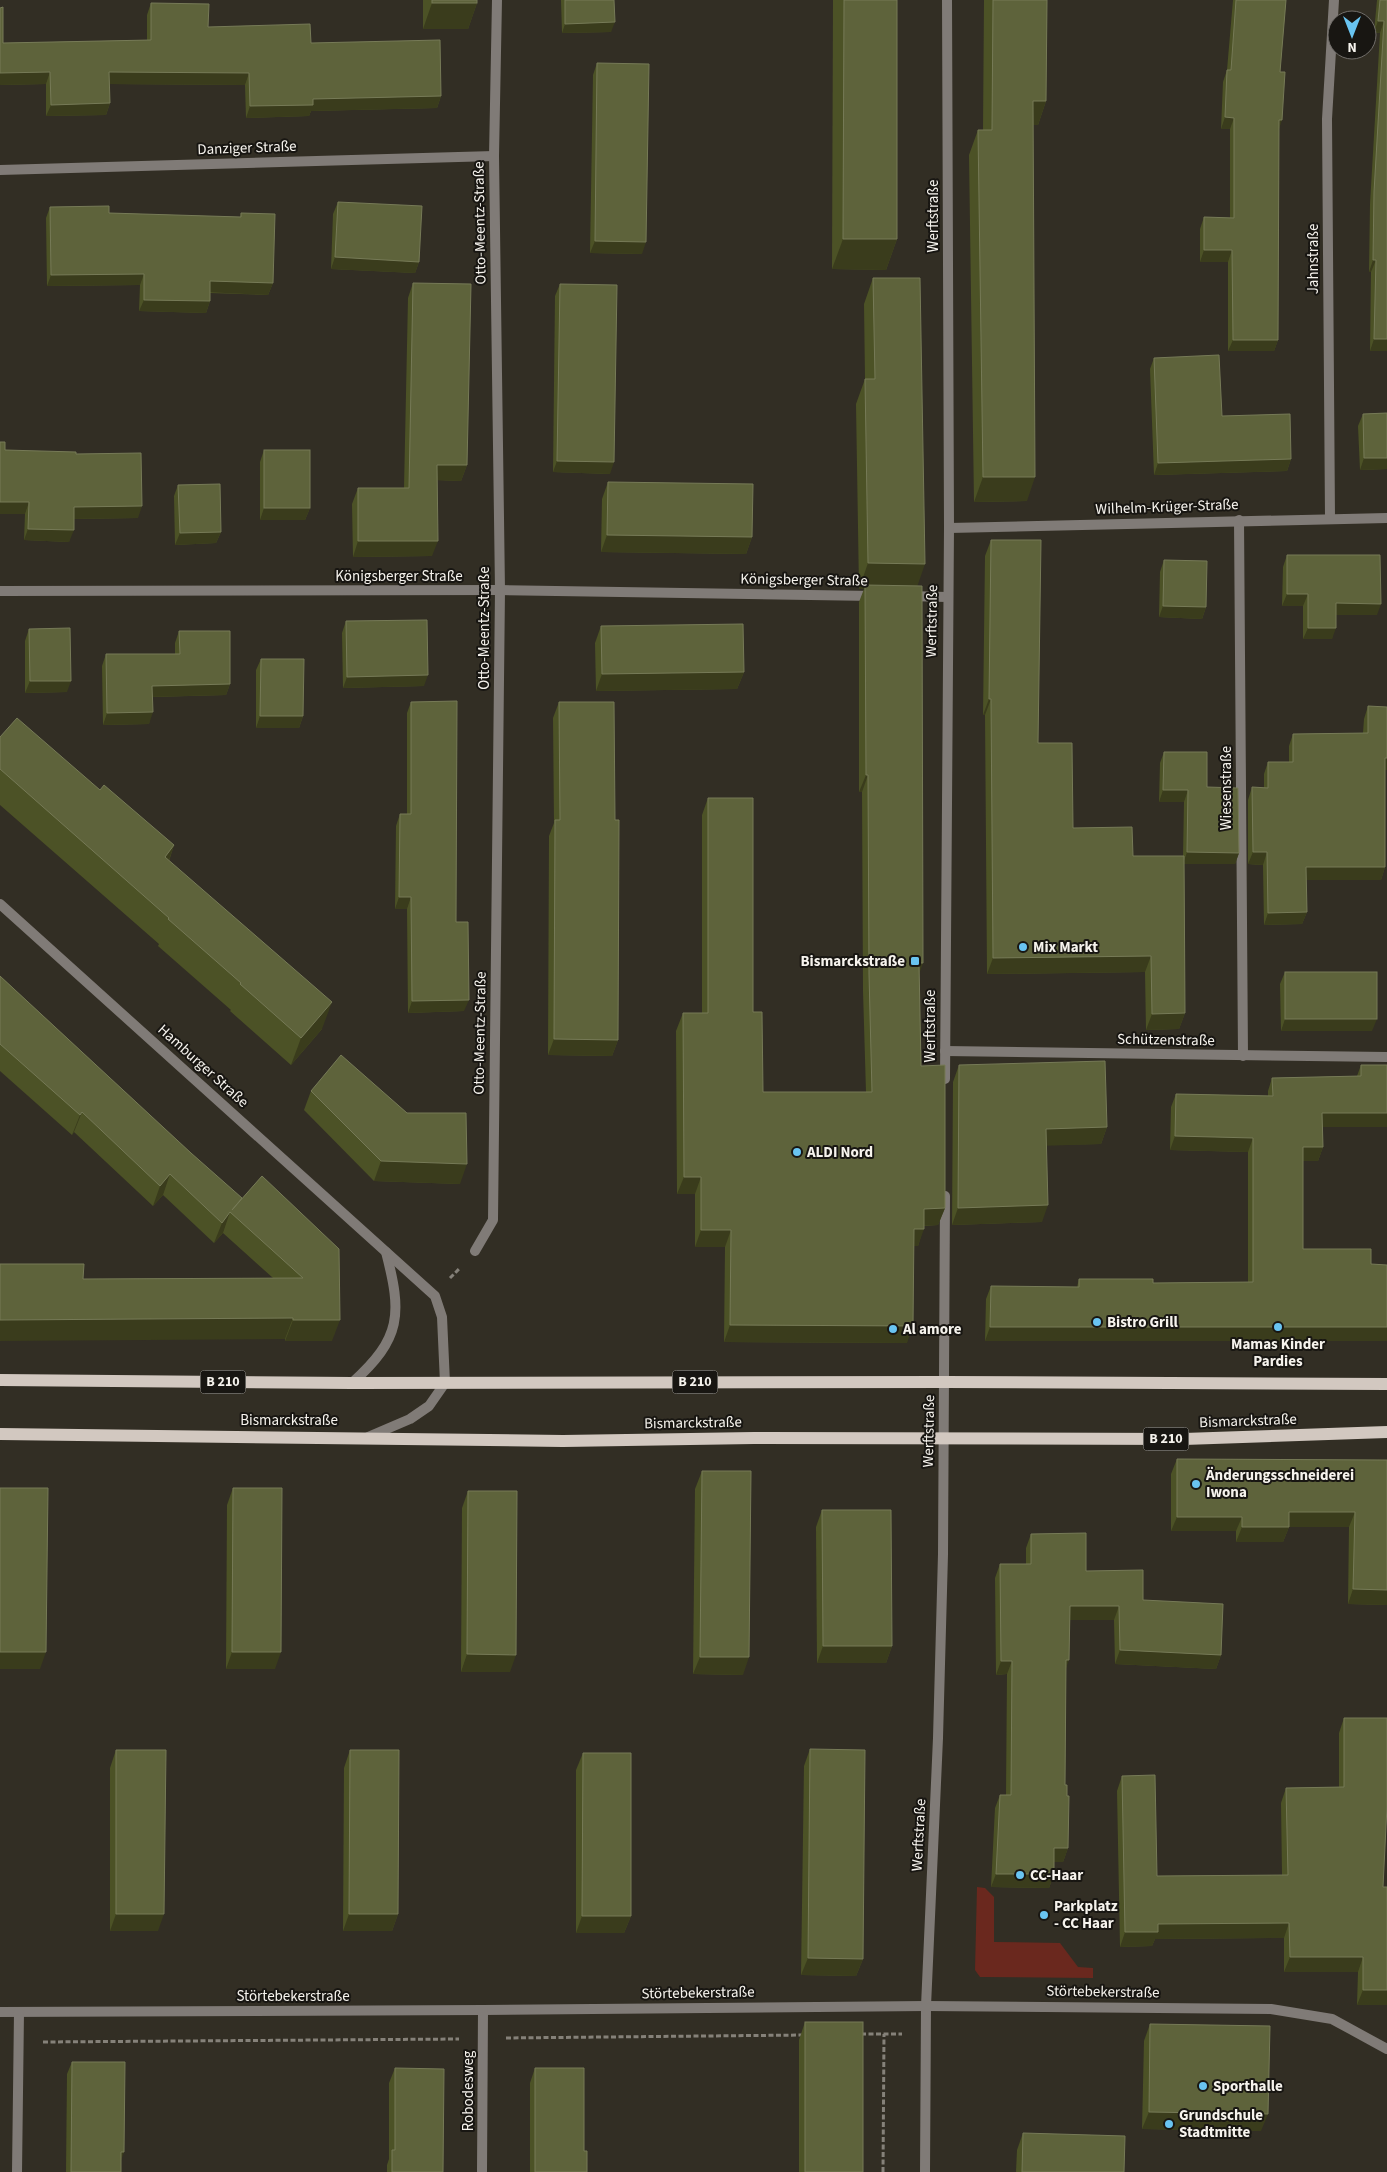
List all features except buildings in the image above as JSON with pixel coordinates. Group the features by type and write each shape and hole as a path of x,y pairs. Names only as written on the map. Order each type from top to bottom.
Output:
{"main road":[{"name":"B 210","path":"0,1380 352,1383 944,1382 1387,1384"},
{"name":"Bismarckstraße","path":"0,1434 367,1437 563,1441 944,1438 1184,1439 1387,1432"}],"street":[{"name":"Otto-Meentz-Straße","path":"475,1251 493,1220 500,590 494,156 496,0"},
{"name":"Werftstraße","path":"945,1087 947,597 949,528 947,0"},
{"name":"Jahnstraße","path":"1330,518 1326,119 1334,0"},
{"name":"Danziger Straße","path":"0,170 494,156"},
{"name":"Wilhelm-Krüger-Straße","path":"949,528 1387,518"},
{"name":"Wiesenstraße","path":"1239,520 1243,1056"},
{"name":"Königsberger Straße","path":"0,591 500,590 947,597"},
{"name":"Hamburger Straße","path":"0,904 435,1296 442,1317 445,1383"},
{"name":"Schützenstraße","path":"945,1051 1387,1057"},
{"name":"Werftstraße","path":"924,2172 926,2006 938,1738 944,1438 945,1183"},
{"path":"352,1383 373,1364 393,1330 397,1311 394,1281 386,1251"},
{"path":"367,1437 410,1419 429,1406 445,1383"},
{"name":"Störtebekerstraße","path":"0,2012 926,2006 1271,2009 1332,2019 1387,2049"},
{"name":"Robodesweg","path":"482,2172 483,2010"},
{"path":"17,2172 19,2012"}],"path":[{"path":"883,2172 884,2034"}],"shaded area":[{"path":"977,1887 985,1888 994,1897 994,1942 1060,1943 1078,1967 1093,1968 1093,1978 980,1977 975,1970"}],"place":[{"name":"Mix Markt","path":"1023,947"},
{"name":"Bismarckstraße","path":"915,961"},
{"name":"ALDI Nord","path":"797,1152"},
{"name":"Bistro Grill","path":"1097,1322"},
{"name":"Mamas Kinder Pardies","path":"1278,1327"},
{"name":"Al amore","path":"893,1329"},
{"name":"Änderungsschneiderei Iwona","path":"1196,1484"},
{"name":"CC-Haar","path":"1020,1875"},
{"name":"Parkplatz - CC Haar","path":"1044,1915"},
{"name":"Sporthalle","path":"1203,2086"},
{"name":"Grundschule Stadtmitte","path":"1169,2124"}]}
